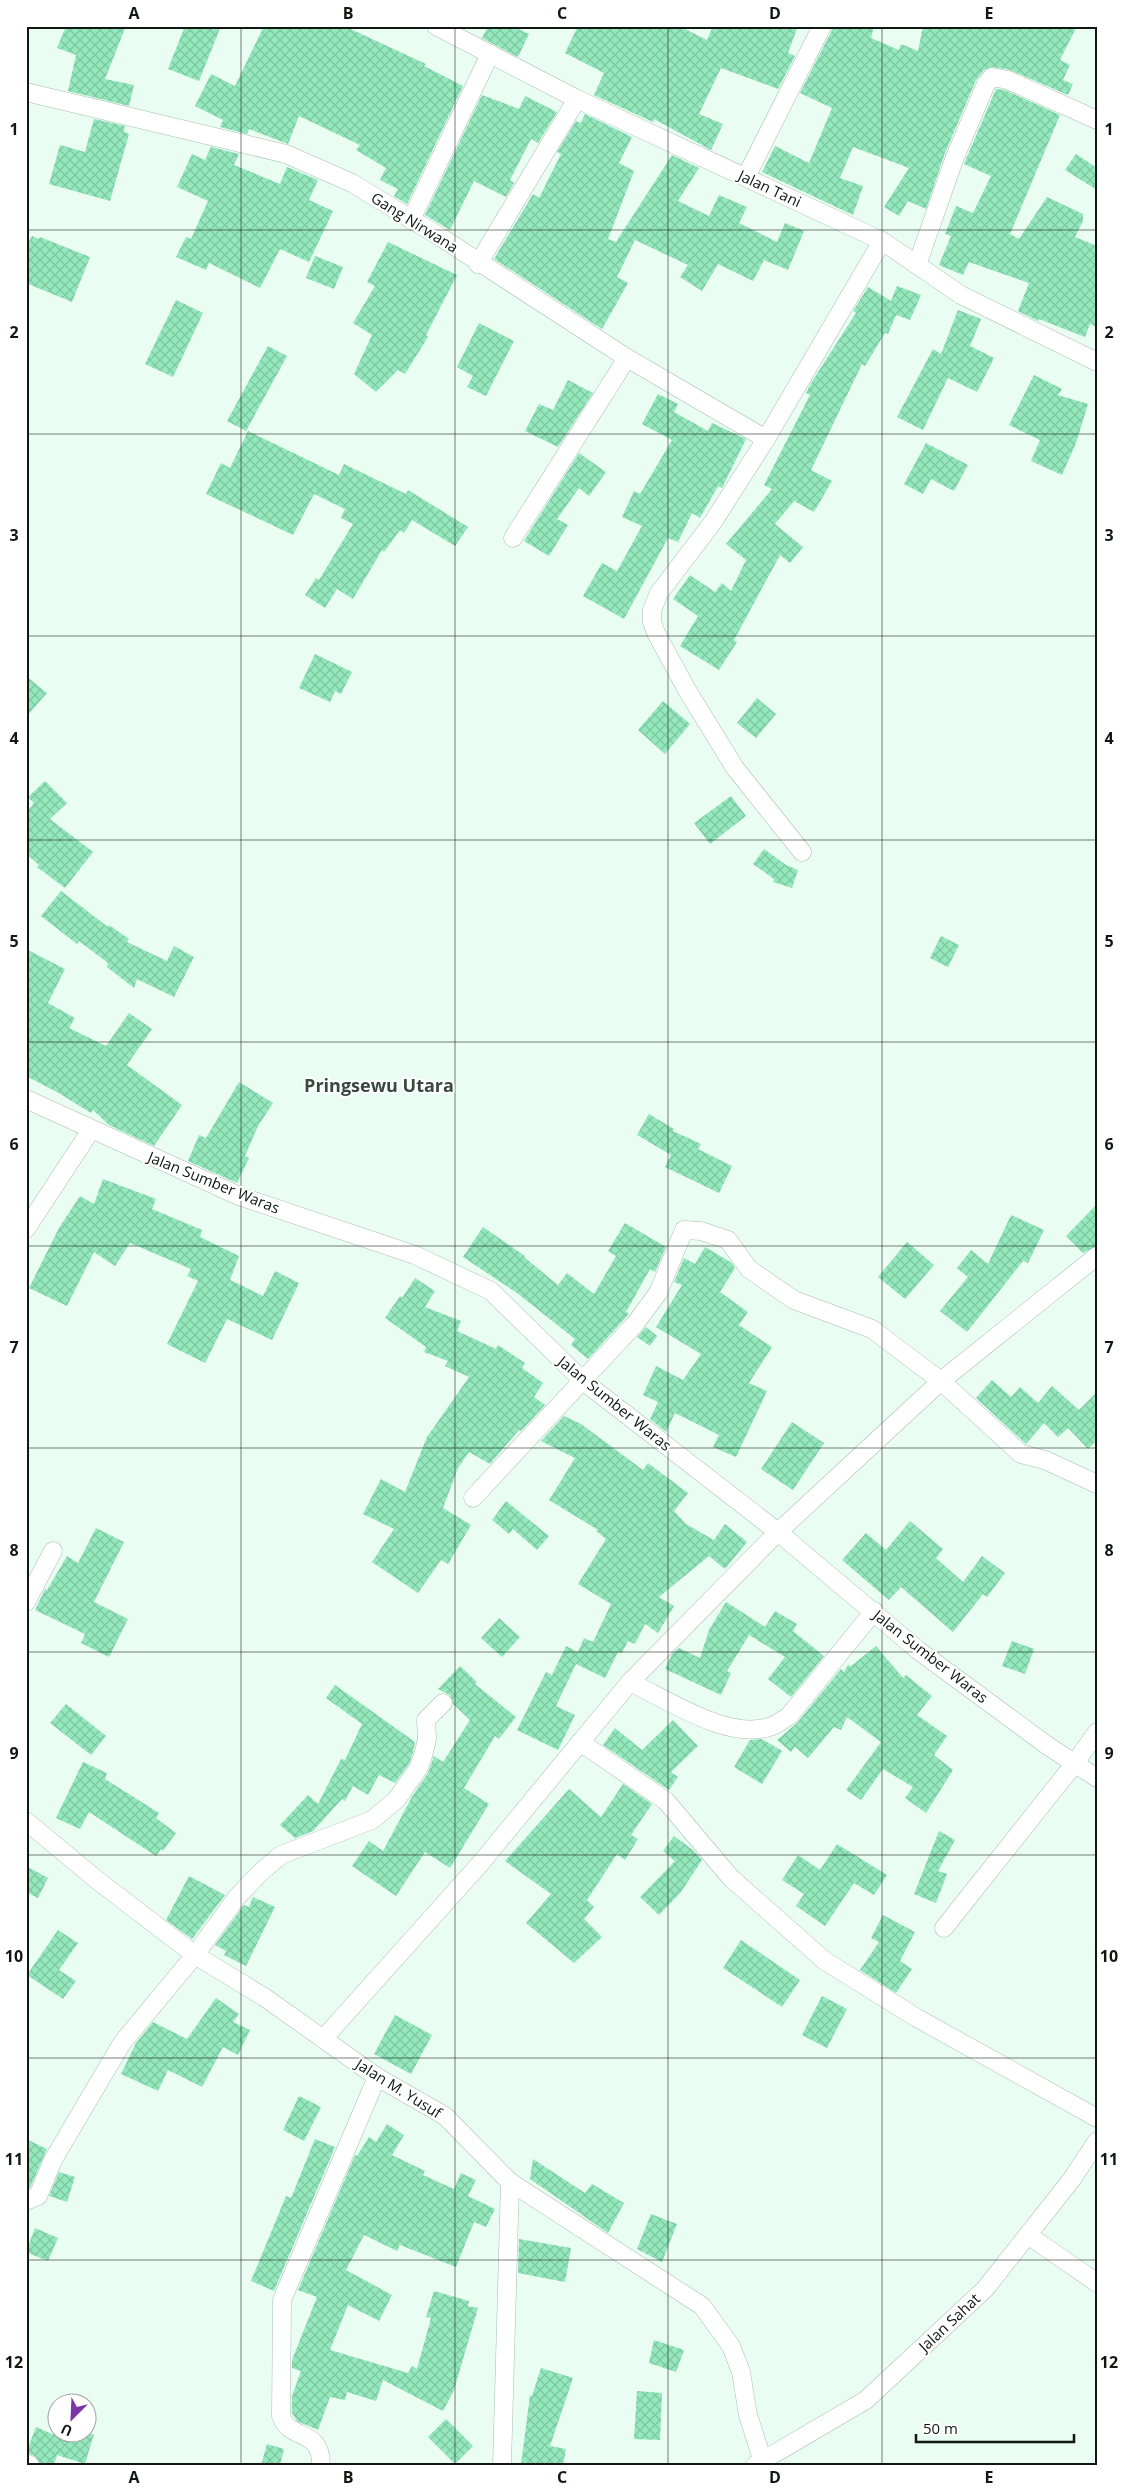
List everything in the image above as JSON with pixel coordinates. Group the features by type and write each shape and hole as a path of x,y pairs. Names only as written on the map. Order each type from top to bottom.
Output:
{"street":[{"name":"Jalan Tani","path":"436,26 577,99 882,241 961,295 1097,362"},
{"path":"746,177 822,26"},
{"path":"412,220 490,54"},
{"path":"917,265 955,157 986,84 992,77 1008,80 1097,120"},
{"name":"Gang Nirwana","path":"26,92 286,154 352,183 627,358 766,439"},
{"path":"478,264 577,99"},
{"path":"802,852 735,768 687,690 652,622 652,610 659,593 713,522 766,439 882,241"},
{"path":"513,538 627,358"},
{"name":"Jalan Sumber Waras","path":"26,1099 239,1196 415,1255 491,1291 583,1380 778,1532 919,1650 1097,1778"},
{"path":"26,1229 91,1130"},
{"path":"473,1498 635,1324 658,1293 684,1230 701,1231 728,1240 749,1269 794,1300 872,1329 941,1381 1021,1454 1045,1460 1097,1484"},
{"path":"323,2039 479,1865 630,1682 778,1532 941,1381 1097,1256"},
{"path":"26,1602 53,1550"},
{"path":"630,1682 731,1728 754,1730 773,1726 789,1716 874,1611"},
{"path":"26,2201 38,2196 52,2160 122,2043 195,1955 237,1898 262,1871 281,1855 372,1820 396,1800 418,1769 423,1756 427,1739 426,1720 442,1703"},
{"path":"944,1928 1075,1763 1097,1732"},
{"path":"580,1742 666,1801 732,1878 825,1960 917,2018 1097,2118"},
{"name":"Jalan M. Yusuf","path":"26,1821 97,1880 195,1955 264,1997 377,2077 445,2116 510,2182 702,2306 731,2346 741,2372 748,2415 760,2463"},
{"path":"321,2465 321,2454 313,2440 284,2425 282,2416 282,2300 377,2077"},
{"name":"Jalan Sahat","path":"760,2463 866,2400 985,2288 1072,2180 1097,2141"},
{"path":"502,2465 510,2182"},
{"path":"1028,2235 1097,2283"},
{"path":"26,2463 30,2465"}],"building":[{"path":"66,26 126,26 105,79 134,85 129,106 68,91 76,55 57,48"},
{"path":"185,26 221,26 199,81 168,69"},
{"path":"264,26 344,26 426,64 424,66 463,86 407,204 394,196 398,189 380,180 386,168 356,150 360,145 299,116 288,144 249,129 247,134 220,127 223,120 195,106 211,74 235,86"},
{"path":"488,26 512,26 529,34 518,57 482,38"},
{"path":"578,26 679,26 707,40 713,26 798,26 788,53 795,56 778,89 721,68 699,114 723,124 711,150 654,119 653,122 594,95 604,73 565,53"},
{"path":"834,26 874,26 871,38 899,50 901,44 918,51 923,26 1077,26 1060,60 1070,65 1063,80 1073,84 1068,95 1010,70 993,67 984,70 976,80 945,153 926,209 908,201 899,216 884,207 909,168 853,147 840,178 863,186 853,215 762,172 775,146 809,163 832,108 800,93"},
{"path":"996,89 1005,90 1060,115 1010,234 1019,239 1047,197 1083,214 1083,221 1075,237 1097,246 1097,327 1090,324 1085,337 1039,319 1038,321 1018,311 1029,283 969,262 963,275 939,265 951,236 945,234 956,206 973,213 991,176 964,164"},
{"path":"482,95 519,109 525,96 557,112 538,143 531,139 510,180 514,183 506,197 474,181 450,230 425,215"},
{"path":"585,114 632,137 619,163 634,171 608,239 616,242 672,155 699,168 678,201 709,216 719,195 747,207 739,223 777,242 785,223 804,231 788,270 764,260 753,281 718,264 702,291 680,277 688,265 635,240 617,277 628,283 602,329 494,259 533,194 539,198 561,154 557,152 576,121 581,123"},
{"path":"94,119 125,126 124,132 129,134 110,201 49,184 60,145 85,152"},
{"path":"211,147 239,154 234,165 280,184 287,167 318,180 309,200 333,211 309,262 280,249 260,288 209,263 206,270 176,257 186,237 191,239 208,201 177,187 192,154 205,160"},
{"path":"1076,154 1097,168 1097,190 1065,170"},
{"path":"32,236 39,239 40,237 90,257 72,302 26,283 26,247"},
{"path":"388,242 457,275 426,335 428,337 405,374 398,370 376,392 354,374 372,335 353,323 375,286 367,282"},
{"path":"315,256 343,267 334,289 306,278"},
{"path":"897,286 921,295 910,320 896,315 888,334 885,333 865,366 862,364 811,470 832,481 814,512 794,501 775,524 803,547 790,563 780,555 734,640 737,642 719,670 680,646 698,616 673,599 690,575 715,592 722,583 731,591 746,560 726,544 772,489 764,485 810,395 806,393 811,383 856,313 853,311 868,287 891,301"},
{"path":"176,300 203,313 173,377 145,364"},
{"path":"958,310 981,319 970,346 994,358 977,392 948,378 923,430 897,417 933,349 941,354"},
{"path":"479,323 514,341 486,396 467,387 473,376 457,367"},
{"path":"268,346 287,356 246,431 227,421"},
{"path":"1034,375 1062,389 1058,395 1088,404 1076,443 1062,475 1031,461 1040,440 1009,425"},
{"path":"568,380 593,393 558,447 525,431 539,404 553,410"},
{"path":"658,394 678,404 674,412 708,431 712,423 746,439 722,488 718,486 700,518 692,513 678,542 668,538 624,619 583,596 602,563 617,571 642,526 622,517 634,491 640,494 672,440 642,424"},
{"path":"248,431 339,475 344,464 406,494 408,490 468,527 455,546 412,520 404,533 400,530 384,552 382,550 353,599 337,589 325,608 305,595 316,578 319,580 353,524 341,518 345,509 314,494 293,535 206,494 221,463 230,468"},
{"path":"926,443 968,465 954,491 931,479 923,494 904,484"},
{"path":"579,453 606,472 589,496 579,488 557,519 568,525 549,556 524,541"},
{"path":"315,654 352,672 341,694 335,691 330,702 299,688"},
{"path":"26,676 47,693 26,717"},
{"path":"757,698 776,714 756,738 737,723"},
{"path":"663,701 690,724 665,754 638,730"},
{"path":"45,781 67,803 50,819 93,852 65,888 37,867 39,865 26,854 26,813 34,803 28,797"},
{"path":"731,796 746,816 710,844 694,823"},
{"path":"764,849 786,865 798,870 792,888 773,882 774,879 753,864"},
{"path":"61,891 108,927 109,925 129,939 127,942 167,961 174,946 194,957 174,997 137,979 134,988 107,967 108,963 79,941 77,944 41,916"},
{"path":"941,936 959,945 948,967 930,958"},
{"path":"26,949 65,969 48,1003 75,1018 69,1028 106,1046 129,1013 152,1029 127,1065 182,1105 154,1146 109,1125 93,1110 91,1113 26,1076"},
{"path":"239,1082 273,1103 258,1126 245,1156 249,1158 237,1183 188,1161 199,1135 206,1138"},
{"path":"649,1114 674,1129 673,1131 701,1144 698,1149 732,1166 719,1193 665,1167 671,1155 637,1135"},
{"path":"103,1179 156,1199 152,1209 202,1230 200,1237 239,1256 230,1280 263,1296 275,1271 299,1283 272,1340 227,1319 205,1363 167,1344 198,1281 187,1276 191,1269 130,1243 115,1266 94,1252 67,1306 29,1288 59,1228 80,1196 94,1204"},
{"path":"1097,1204 1097,1246 1083,1253 1066,1236"},
{"path":"1011,1215 1044,1230 1028,1263 1023,1261 967,1332 940,1311 968,1277 957,1268 971,1250 988,1264"},
{"path":"625,1223 666,1247 655,1272 650,1269 626,1312 629,1314 588,1359 571,1345 575,1339 517,1293 463,1257 483,1227 525,1256 558,1285 567,1273 594,1294 616,1256 608,1251"},
{"path":"907,1242 934,1265 905,1299 878,1277"},
{"path":"705,1247 732,1263 735,1268 720,1292 748,1312 739,1325 772,1347 749,1383 767,1391 736,1457 713,1447 719,1435 675,1413 666,1432 650,1419 658,1402 643,1395 656,1366 683,1380 701,1354 656,1327 682,1285 674,1282 684,1258 695,1264"},
{"path":"415,1278 435,1291 425,1307 461,1321 457,1331 496,1349 498,1345 525,1363 522,1368 543,1383 534,1397 545,1405 521,1431 519,1430 490,1464 469,1452 458,1468 443,1508 471,1525 448,1564 441,1560 418,1593 372,1562 394,1529 363,1514 381,1479 405,1492 427,1437 469,1377 445,1366 448,1361 424,1352 426,1347 385,1318 400,1296 402,1298"},
{"path":"646,1327 657,1336 650,1346 637,1337"},
{"path":"992,1380 1011,1397 1020,1387 1038,1403 1052,1386 1079,1410 1097,1392 1097,1440 1088,1449 1068,1428 1058,1437 1044,1423 1026,1444 976,1398"},
{"path":"564,1416 581,1424 643,1470 648,1463 688,1493 674,1511 686,1524 714,1540 725,1524 747,1542 725,1569 709,1556 659,1597 674,1606 658,1633 645,1624 635,1644 628,1641 622,1653 618,1652 605,1678 576,1664 556,1706 575,1715 558,1750 517,1730 546,1672 552,1675 566,1646 578,1652 584,1638 593,1642 611,1604 578,1584 606,1539 596,1531 598,1530 549,1500 575,1458 541,1441"},
{"path":"792,1422 824,1443 793,1490 761,1469"},
{"path":"506,1501 549,1536 537,1550 513,1529 509,1534 492,1520"},
{"path":"910,1521 943,1549 936,1558 963,1582 982,1556 1005,1573 987,1597 983,1594 953,1632 901,1587 889,1600 842,1560 866,1533 886,1550"},
{"path":"96,1528 124,1542 94,1602 128,1619 109,1657 81,1643 85,1634 35,1610 45,1589 47,1590 67,1556 78,1563"},
{"path":"726,1602 765,1627 775,1611 797,1624 793,1631 824,1656 791,1697 768,1679 785,1657 749,1635 727,1671 731,1673 721,1695 665,1669 672,1654 679,1648 700,1658 709,1630"},
{"path":"499,1618 520,1637 502,1657 481,1638"},
{"path":"1012,1641 1034,1649 1025,1674 1002,1666"},
{"path":"876,1646 903,1678 906,1675 932,1696 917,1715 947,1736 934,1755 953,1770 926,1813 905,1798 913,1787 883,1769 861,1800 846,1790 881,1742 847,1717 841,1730 834,1727 808,1758 795,1747 791,1752 777,1740 797,1723 841,1669 844,1672 848,1665 851,1666"},
{"path":"460,1666 477,1682 475,1684 516,1717 499,1739 495,1736 464,1788 489,1804 450,1868 425,1852 396,1896 352,1866 369,1841 383,1851 413,1795 428,1773 434,1756 443,1762 470,1720 453,1704 450,1695 438,1689"},
{"path":"335,1685 415,1742 413,1753 409,1764 395,1783 379,1775 368,1795 353,1786 345,1801 342,1799 313,1831 295,1838 280,1825 308,1795 318,1804 341,1759 345,1760 362,1724 326,1698"},
{"path":"66,1704 106,1736 91,1755 50,1723"},
{"path":"673,1720 698,1746 671,1772 678,1777 669,1790 603,1745 615,1728 642,1750"},
{"path":"762,1739 782,1751 762,1784 734,1767 750,1740"},
{"path":"83,1762 107,1773 105,1779 159,1813 156,1818 176,1833 163,1851 161,1849 156,1856 89,1812 80,1829 56,1818"},
{"path":"623,1784 652,1804 631,1835 638,1839 625,1860 617,1854 587,1900 594,1907 584,1919 602,1937 574,1963 526,1923 551,1894 505,1861 569,1789 601,1817"},
{"path":"939,1831 955,1840 938,1871 947,1874 936,1903 914,1894"},
{"path":"674,1836 693,1850 702,1860 681,1892 659,1915 640,1897 675,1861 663,1851"},
{"path":"837,1844 887,1875 874,1895 854,1883 825,1926 796,1906 804,1894 782,1880 798,1855 820,1870"},
{"path":"26,1866 48,1878 38,1898 26,1892"},
{"path":"189,1876 225,1895 192,1939 166,1920"},
{"path":"253,1897 275,1907 246,1966 224,1955 226,1951 215,1945 244,1905 249,1907"},
{"path":"883,1915 915,1932 900,1961 912,1969 896,1993 860,1970 879,1942 871,1938"},
{"path":"58,1930 78,1943 59,1970 76,1981 63,1999 27,1975"},
{"path":"741,1940 800,1980 782,2007 723,1968"},
{"path":"822,1996 847,2009 827,2048 802,2035"},
{"path":"216,1998 239,2014 233,2022 250,2030 238,2055 223,2047 202,2087 168,2070 158,2091 121,2074 136,2043 153,2022 187,2039"},
{"path":"395,2015 432,2035 411,2074 374,2054"},
{"path":"299,2096 321,2107 304,2141 283,2130"},
{"path":"387,2124 404,2135 392,2155 425,2171 423,2175 454,2189 461,2173 476,2180 468,2196 495,2209 486,2227 474,2222 456,2267 400,2245 397,2251 364,2235 346,2270 392,2295 379,2321 348,2305 330,2350 408,2373 412,2366 417,2369 431,2318 426,2317 434,2291 469,2301 468,2306 478,2308 454,2390 443,2411 383,2380 376,2401 347,2392 345,2400 330,2397 318,2430 297,2421 292,2413 292,2396 301,2371 292,2368 292,2360 317,2297 298,2290 355,2155 357,2156 369,2137 376,2142"},
{"path":"26,2139 47,2149 30,2188 26,2189"},
{"path":"315,2139 335,2147 274,2291 251,2281 286,2196 291,2198"},
{"path":"533,2159 585,2193 592,2184 624,2203 608,2233 530,2179"},
{"path":"59,2172 75,2177 67,2202 49,2196"},
{"path":"651,2214 677,2224 662,2262 637,2249"},
{"path":"35,2228 58,2238 48,2261 26,2252"},
{"path":"519,2239 571,2248 565,2282 518,2273"},
{"path":"654,2340 684,2350 676,2372 649,2363"},
{"path":"541,2368 573,2378 550,2446 566,2449 563,2465 521,2465 530,2395 532,2396"},
{"path":"637,2391 662,2393 660,2440 634,2439"},
{"path":"446,2419 473,2446 455,2464 428,2437"},
{"path":"36,2427 48,2432 48,2444 91,2444 85,2464 57,2455 54,2465 41,2465 35,2456 26,2453"},
{"path":"267,2444 284,2449 280,2465 261,2465"}],"district":[{"name":"Pringsewu Utara","path":"379,1085"}]}
